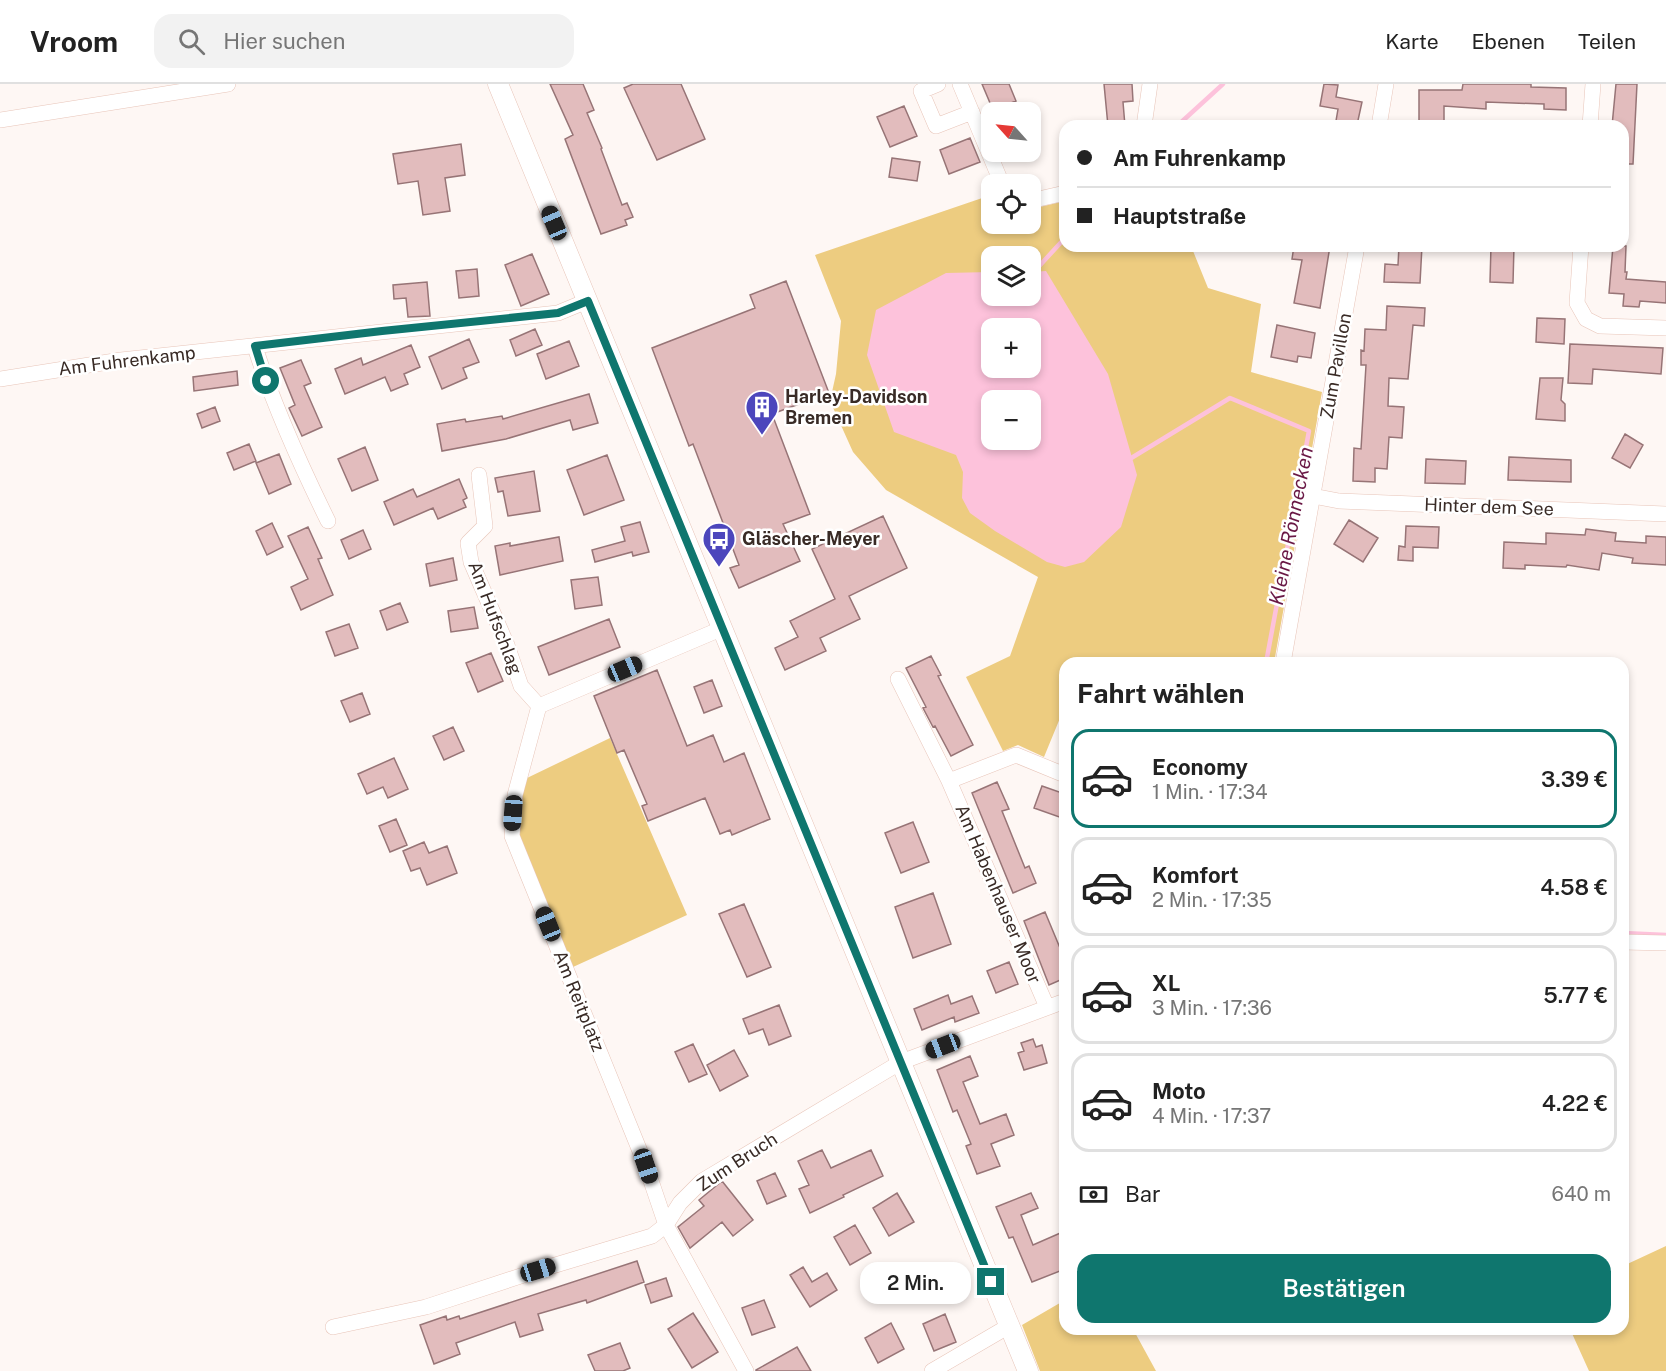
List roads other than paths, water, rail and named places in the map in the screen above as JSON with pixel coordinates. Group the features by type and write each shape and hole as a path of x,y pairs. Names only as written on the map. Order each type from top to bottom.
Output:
{"main road":[{"path":"498,84 537,184 588,301 1028,1371"}],"street":[{"path":"0,120 228,84"},
{"path":"938,84 921,91 936,126 972,112"},
{"path":"960,84 998,174"},
{"path":"1145,120 1150,84"},
{"path":"1380,120 1386,84"},
{"path":"1590,120 1593,84"},
{"path":"1041,198 1059,194"},
{"name":"Zum Pavillon","path":"1284,657 1356,252"},
{"path":"1581,252 1577,303 1586,319 1600,326 1666,328"},
{"name":"Am Fuhrenkamp","path":"0,379 121,360 558,313 588,301"},
{"path":"255,346 266,381 289,438 328,521"},
{"name":"Am Hufschlag","path":"479,475 485,526 468,543 471,562 507,645 521,686 539,706"},
{"name":"Hinter dem See","path":"1313,496 1339,501 1666,514"},
{"path":"539,706 723,628"},
{"name":"Am Habenhauser Moor","path":"898,679 949,781 1047,1007"},
{"name":"Am Reitplatz","path":"539,706 515,795 512,836 646,1166 666,1225 747,1371"},
{"name":"Am Habenhauser Moor","path":"949,781 1016,755 1059,773"},
{"path":"1629,942 1666,943"},
{"name":"Zum Bruch","path":"333,1327 426,1307 652,1236 666,1225 680,1203 702,1181 902,1062 1059,1003"},
{"path":"932,1371 1009,1326"}],"waterway":[{"name":"Kleine Rönnecken","path":"1184,120 1223,84"},
{"name":"Kleine Rönnecken","path":"1041,264 1059,245"},
{"name":"Kleine Rönnecken","path":"1128,460 1230,398 1309,431 1267,657"},
{"name":"Kleine Rönnecken","path":"1629,933 1666,935"}],"place":[{"name":"Harley-Davidson Bremen","path":"762,436"},
{"name":"Gläscher-Meyer","path":"719,568"}]}
